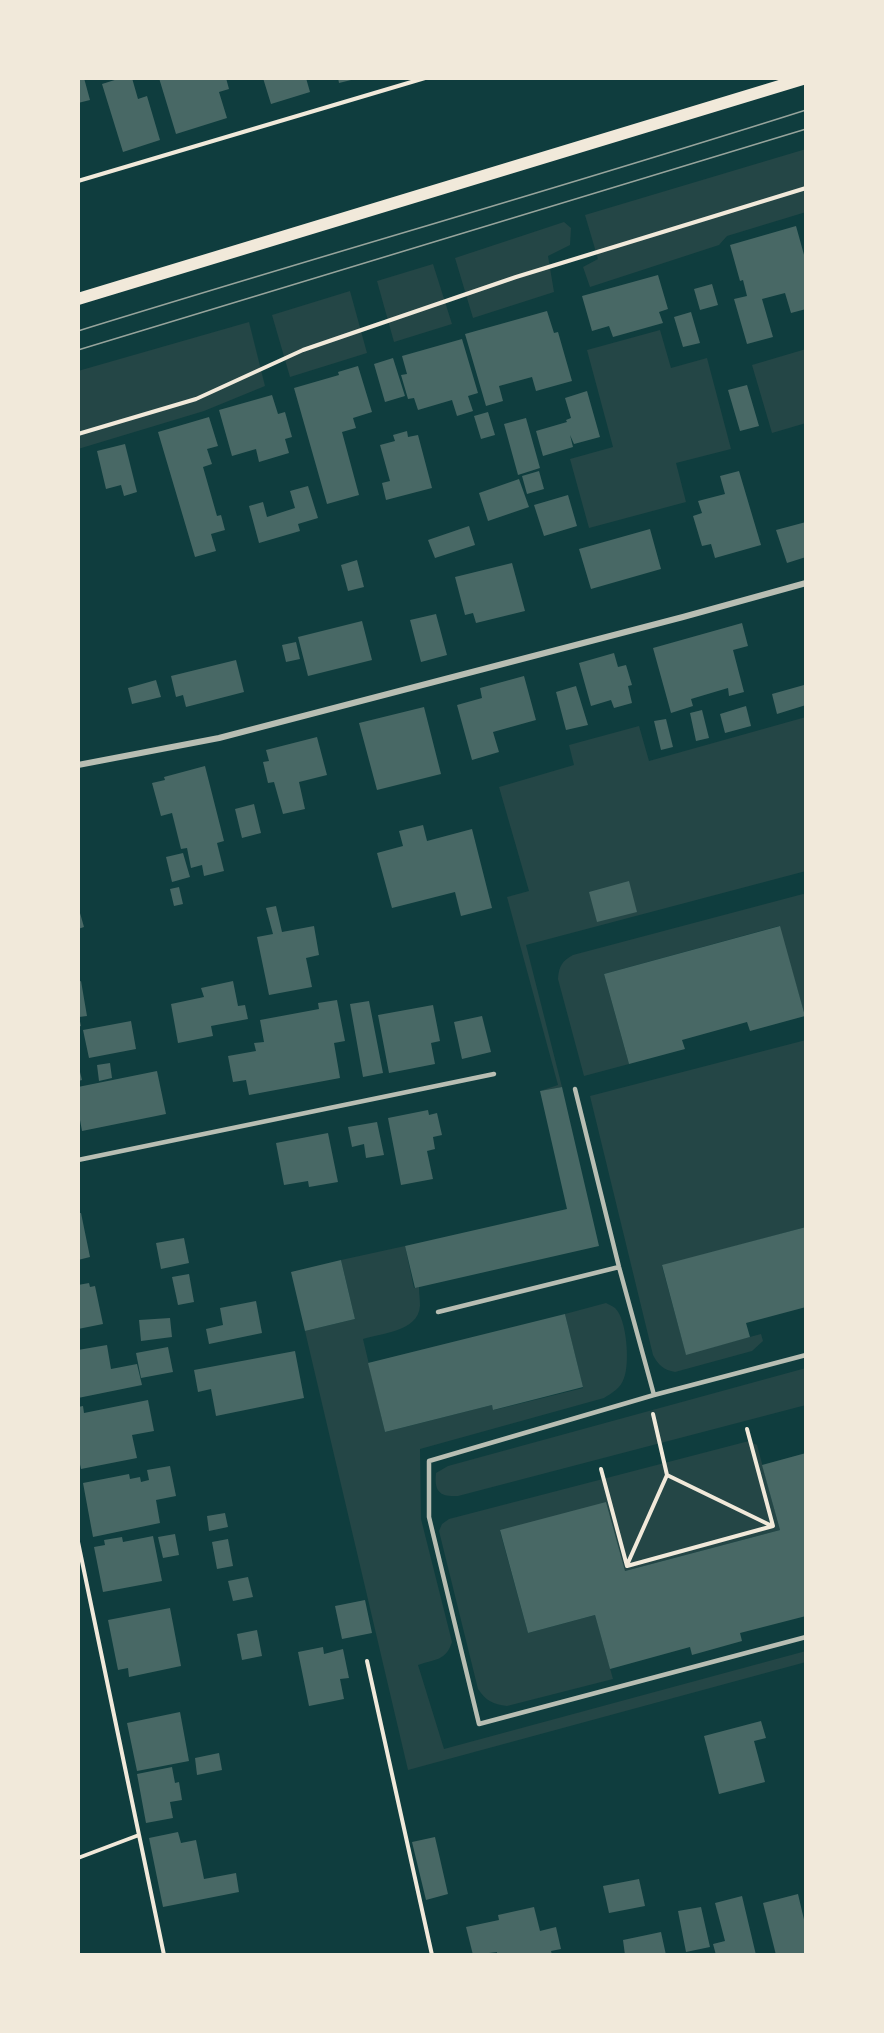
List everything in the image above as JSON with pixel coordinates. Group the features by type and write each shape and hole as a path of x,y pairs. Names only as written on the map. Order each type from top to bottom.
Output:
{"main road":[{"path":"78,300 806,78"}],"street":[{"path":"78,765 219,738 806,583"}],"lane":[{"path":"78,1160 494,1074"},
{"path":"575,1089 654,1395"},
{"path":"438,1312 619,1266"},
{"path":"806,1355 654,1395 429,1461 429,1517 479,1724 806,1637"}],"path":[{"path":"78,182 425,78"},
{"path":"78,434 196,399 303,351 516,277 806,188"},
{"path":"627,1566 667,1475 649,1397"},
{"path":"747,1429 773,1526"},
{"path":"601,1469 627,1566"},
{"path":"667,1475 773,1526"},
{"path":"627,1566 773,1526"},
{"path":"78,1542 164,1955"},
{"path":"367,1661 432,1955"},
{"path":"78,1858 139,1834"}],"shaded area":[{"path":"806,149 806,212 727,236 719,245 590,287 583,267 598,259 585,215"},
{"path":"564,222 571,228 570,245 548,256 554,292 473,318 455,258"},
{"path":"433,264 452,324 394,342 377,281"},
{"path":"350,291 367,353 290,377 272,315"},
{"path":"249,322 265,386 204,411 78,449 78,371"},
{"path":"660,330 671,368 707,358 731,449 676,463 686,502 589,528 570,459 613,447 587,350"},
{"path":"806,349 806,423 772,433 752,365"},
{"path":"806,717 806,871 526,945 562,1087 540,1091 558,1085 507,897 529,891 499,787 574,765 569,745 639,726 649,761"},
{"path":"806,895 805,1016 779,926 604,974 629,1064 584,1076 558,979 560,967 566,959 573,955"},
{"path":"806,1040 806,1227 662,1266 686,1354 761,1334 763,1341 752,1351 675,1372 668,1370 659,1364 653,1355 590,1096"},
{"path":"405,1246 414,1288 419,1287 418,1315 398,1330 363,1339 385,1432 492,1405 494,1410 583,1388 565,1314 606,1303 614,1307 619,1314 626,1342 627,1363 623,1382 604,1398 420,1449 421,1519 452,1642 443,1656 418,1665 444,1749 806,1651 806,1662 408,1770 305,1331 355,1319 341,1260"},
{"path":"806,1368 806,1405 458,1496 447,1496 437,1489 436,1473 448,1466"},
{"path":"749,1441 757,1445 780,1530 625,1571 500,1531 528,1633 595,1615 613,1679 507,1706 494,1703 484,1696 478,1689 439,1531 442,1524 449,1519"}],"building":[{"path":"78,78 84,78 90,100 78,103"},
{"path":"121,78 132,78 138,99 147,96 160,140 123,152 102,84"},
{"path":"159,78 226,78 229,89 219,92 227,118 176,134"},
{"path":"263,78 306,78 310,92 271,104"},
{"path":"338,78 355,78 355,79 339,83"},
{"path":"796,226 806,262 806,309 791,313 785,293 762,299 773,337 747,344 734,299 747,296 743,280 740,281 730,245"},
{"path":"658,275 668,309 659,312 663,323 613,337 609,326 592,331 582,296"},
{"path":"712,284 718,305 700,310 694,289"},
{"path":"547,311 554,333 558,332 572,381 536,391 532,377 499,386 503,401 486,406 465,334"},
{"path":"691,312 700,343 683,347 674,317"},
{"path":"462,339 478,393 468,396 473,411 457,416 452,400 418,410 414,398 408,399 401,375 407,374 402,356"},
{"path":"393,358 405,396 385,402 374,364"},
{"path":"358,366 372,412 353,418 356,428 342,432 359,495 327,504 294,388 339,375 338,372"},
{"path":"747,385 759,426 740,431 728,390"},
{"path":"587,391 600,437 574,444 570,435 573,447 543,456 536,431 567,422 566,420 571,418 565,398"},
{"path":"272,395 278,414 285,412 292,437 285,439 289,453 259,462 256,449 232,456 219,410"},
{"path":"488,412 495,435 481,439 474,416"},
{"path":"209,417 218,446 207,449 212,464 203,467 217,516 221,515 225,530 211,534 216,551 195,557 158,432"},
{"path":"526,418 540,468 518,475 504,424"},
{"path":"407,431 408,437 418,435 432,488 386,500 382,483 390,481 380,445 395,441 393,435"},
{"path":"125,444 137,492 124,496 121,485 106,489 97,451"},
{"path":"539,471 544,489 527,494 522,476"},
{"path":"739,471 761,545 715,558 711,544 702,546 693,516 702,513 698,501 725,494 720,476"},
{"path":"519,479 529,507 488,521 479,493"},
{"path":"308,486 318,518 298,524 300,531 259,543 249,506 263,502 267,517 295,508 290,491"},
{"path":"568,495 577,526 544,536 534,505"},
{"path":"806,522 806,557 787,563 776,530"},
{"path":"469,526 475,545 435,558 428,540"},
{"path":"650,529 661,569 591,589 579,549"},
{"path":"357,560 364,587 348,591 341,565"},
{"path":"512,563 525,611 476,623 473,613 465,615 455,577"},
{"path":"436,614 447,655 421,662 410,620"},
{"path":"362,621 372,660 308,676 298,637"},
{"path":"742,623 748,646 733,650 744,692 729,696 728,688 691,699 693,706 671,713 653,648"},
{"path":"296,642 300,659 286,662 282,645"},
{"path":"614,653 618,667 626,665 632,685 628,686 632,703 614,708 611,700 591,706 579,663"},
{"path":"236,660 244,692 186,707 183,695 176,697 171,676"},
{"path":"524,676 536,720 493,732 499,752 472,760 457,705 482,698 480,688"},
{"path":"156,680 161,697 132,704 128,688"},
{"path":"804,685 806,705 777,714 772,694"},
{"path":"576,686 588,725 566,730 556,692"},
{"path":"746,706 751,726 725,733 720,714"},
{"path":"424,707 441,774 377,790 359,723"},
{"path":"702,710 709,738 696,741 690,713"},
{"path":"666,719 673,747 661,750 654,721"},
{"path":"317,737 327,775 299,782 305,809 283,814 274,782 268,783 263,762 269,761 266,750"},
{"path":"205,766 224,841 217,843 224,871 204,876 202,865 191,868 187,848 181,849 172,813 161,816 152,783 165,780 164,777"},
{"path":"254,804 261,833 242,838 235,809"},
{"path":"423,825 427,841 472,829 492,908 461,916 455,892 392,908 377,853 403,846 399,831"},
{"path":"183,853 190,877 172,882 166,857"},
{"path":"629,881 637,912 597,922 589,892"},
{"path":"179,887 183,904 174,906 170,889"},
{"path":"78,906 84,927 78,929"},
{"path":"276,906 282,932 314,926 319,955 306,958 312,987 269,995 257,937 273,934 266,908"},
{"path":"780,926 805,1016 750,1031 747,1022 682,1040 685,1049 629,1064 604,974"},
{"path":"81,981 87,1016 79,1017 81,1026 78,1027 78,982"},
{"path":"233,981 238,1006 245,1005 248,1019 211,1026 213,1036 178,1043 171,1004 204,997 201,988"},
{"path":"337,1000 345,1041 334,1043 340,1078 249,1095 246,1080 233,1082 228,1056 256,1051 254,1043 264,1042 260,1020 319,1009 318,1003"},
{"path":"369,1001 383,1073 363,1077 350,1004"},
{"path":"433,1005 440,1041 431,1043 435,1064 389,1073 378,1015"},
{"path":"482,1016 491,1052 462,1059 454,1022"},
{"path":"131,1021 136,1049 89,1058 83,1030"},
{"path":"110,1063 112,1078 99,1081 97,1065"},
{"path":"78,1064 82,1080 78,1081"},
{"path":"157,1071 166,1114 82,1131 78,1109 78,1087"},
{"path":"562,1087 599,1246 415,1288 405,1246 567,1209 540,1091"},
{"path":"428,1110 429,1115 437,1113 442,1135 433,1137 435,1149 427,1151 433,1179 401,1185 388,1118"},
{"path":"377,1122 384,1155 366,1158 364,1144 352,1147 348,1127"},
{"path":"328,1133 338,1182 309,1187 308,1181 284,1185 276,1143"},
{"path":"78,1213 81,1213 90,1257 78,1260"},
{"path":"806,1227 806,1307 746,1323 750,1337 686,1355 662,1265"},
{"path":"184,1238 189,1263 161,1269 156,1243"},
{"path":"341,1260 355,1319 305,1331 291,1272"},
{"path":"189,1274 194,1302 178,1305 172,1277"},
{"path":"89,1283 90,1287 95,1286 103,1324 78,1329 78,1285"},
{"path":"256,1301 262,1333 209,1344 206,1329 223,1325 220,1308"},
{"path":"565,1314 583,1387 493,1410 492,1405 385,1432 368,1363"},
{"path":"170,1318 172,1337 141,1341 139,1320"},
{"path":"107,1345 111,1369 137,1364 142,1385 78,1398 78,1350"},
{"path":"168,1347 173,1372 141,1378 136,1353"},
{"path":"295,1351 304,1398 216,1416 211,1389 198,1392 194,1370"},
{"path":"148,1400 154,1431 132,1435 137,1458 81,1469 78,1455 78,1407 83,1406 84,1413"},
{"path":"806,1453 806,1616 740,1633 742,1641 692,1655 690,1647 610,1669 595,1615 528,1633 500,1530 606,1502 625,1571 780,1530 762,1465"},
{"path":"170,1466 176,1496 156,1500 160,1523 93,1537 83,1483 129,1474 130,1479 140,1477 141,1482 149,1480 147,1470"},
{"path":"225,1513 228,1527 209,1531 207,1516"},
{"path":"175,1534 179,1555 163,1558 158,1537"},
{"path":"153,1536 162,1581 103,1592 94,1547 105,1545 104,1540 122,1537 123,1542"},
{"path":"228,1539 233,1566 217,1569 212,1542"},
{"path":"248,1577 253,1597 233,1601 228,1581"},
{"path":"365,1600 372,1633 342,1639 335,1606"},
{"path":"170,1608 181,1666 129,1677 128,1668 118,1670 108,1620"},
{"path":"257,1630 262,1656 242,1660 237,1634"},
{"path":"323,1647 324,1654 343,1649 349,1678 340,1679 344,1699 309,1706 298,1652"},
{"path":"180,1712 189,1761 137,1771 127,1723"},
{"path":"761,1721 766,1738 754,1741 765,1782 719,1794 704,1736"},
{"path":"219,1753 222,1770 197,1775 195,1758"},
{"path":"172,1767 175,1783 179,1782 182,1800 170,1802 173,1818 146,1823 137,1774"},
{"path":"178,1832 181,1843 196,1840 204,1879 236,1873 239,1892 163,1907 149,1838"},
{"path":"435,1837 448,1894 426,1900 412,1842"},
{"path":"639,1879 645,1906 609,1913 603,1886"},
{"path":"798,1894 806,1928 806,1955 776,1955 763,1903"},
{"path":"742,1896 756,1955 716,1955 713,1944 725,1941 715,1903"},
{"path":"534,1907 540,1931 556,1927 561,1949 551,1951 552,1955 497,1955 497,1952 473,1955 466,1927 499,1920 498,1915"},
{"path":"701,1907 710,1947 686,1952 678,1911"},
{"path":"661,1932 666,1955 625,1955 623,1940"}],"tram line":[{"path":"78,331 806,110"},
{"path":"78,350 806,129"}]}
